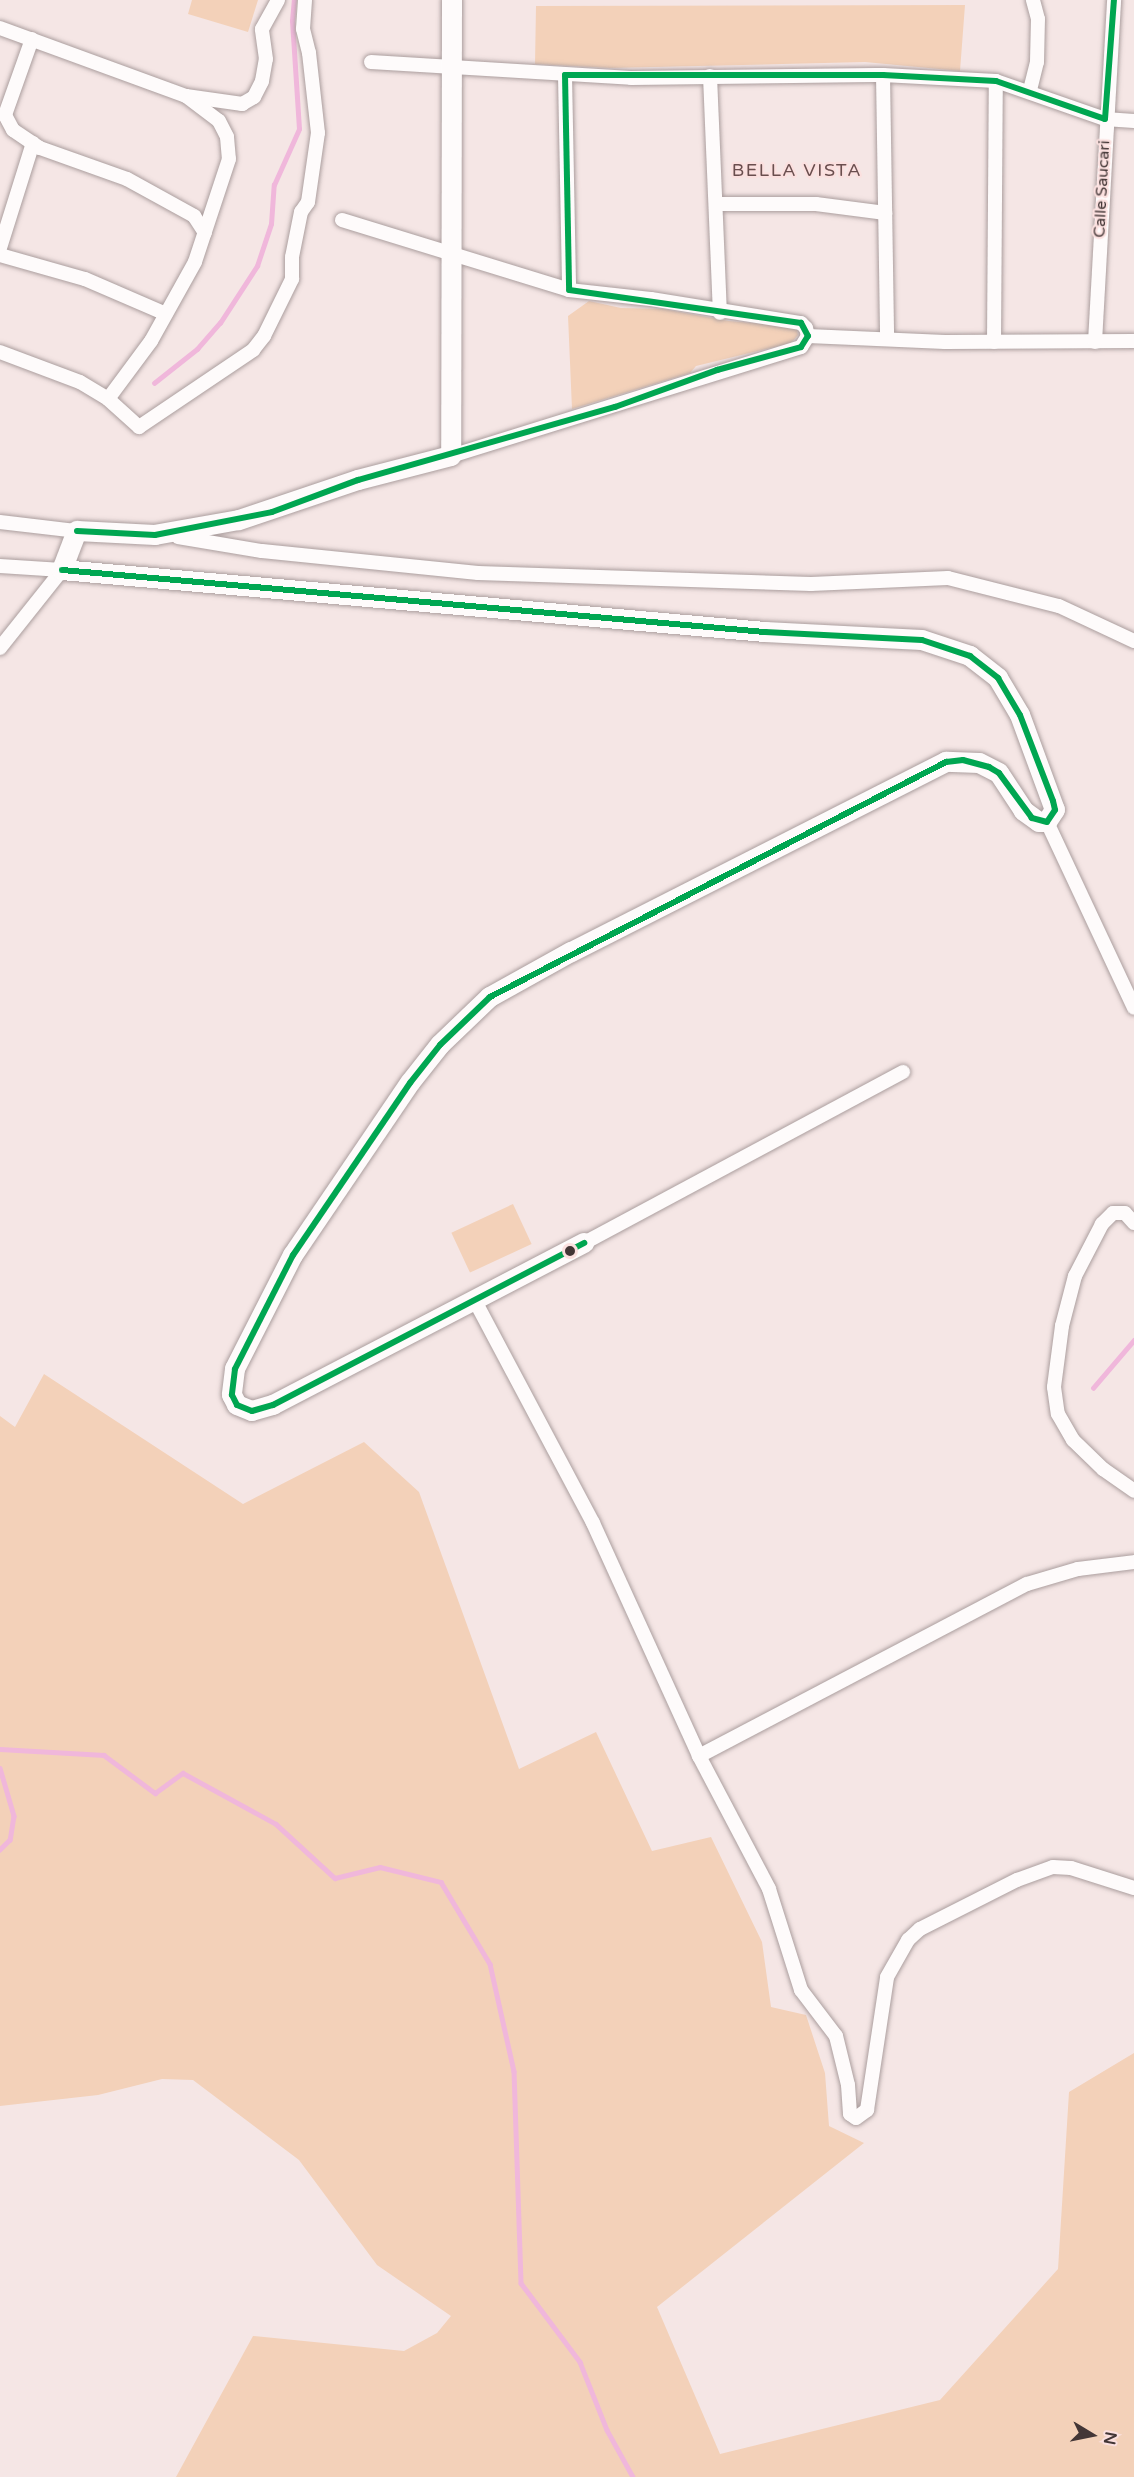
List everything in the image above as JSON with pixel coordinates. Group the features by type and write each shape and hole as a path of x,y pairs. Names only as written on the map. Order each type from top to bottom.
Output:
{"street":[{"path":"0,28 186,96 227,105 242,104 254,97 266,59 262,29 278,0"},
{"path":"0,352 80,382 108,399 139,427 253,350 264,336 287,289 301,212 308,202 318,133 309,53 303,29 305,0"},
{"path":"451,456 453,0"},
{"path":"1030,90 1037,62 1038,20 1033,0"},
{"name":"Calle Saucari","path":"1095,342 1105,119 1114,0"},
{"path":"32,39 5,115 13,130 33,143 127,179 194,216 205,233"},
{"path":"371,62 565,75 883,75 996,81 1030,90 1105,119 1134,121"},
{"path":"565,75 569,290"},
{"path":"883,75 887,339"},
{"path":"710,76 720,313"},
{"path":"994,342 996,81"},
{"path":"108,399 166,314 195,262 229,159 227,137 219,122 186,96"},
{"path":"0,248 33,143"},
{"path":"716,204 816,204 885,213"},
{"path":"342,220 569,290 651,299 720,313 801,323 808,336"},
{"path":"0,255 86,279 166,314"},
{"path":"808,336 994,342 1134,341"},
{"path":"154,535 272,512 358,480 451,456 801,347 808,336"},
{"path":"0,522 77,531 154,535 477,573 811,584 948,578 1059,606 1134,641"},
{"path":"0,648 62,570 77,531"},
{"path":"0,566 765,632 922,640 982,663 1010,695 1053,801 1055,810 1047,822"},
{"path":"903,1072 475,1301 263,1409 243,1409 232,1395 235,1369 292,1255 410,1083 440,1044 490,997 571,952 946,762 963,760 989,767 999,773 1032,818 1047,822"},
{"path":"1047,822 1134,1008"},
{"path":"1134,1223 1125,1213 1113,1213 1102,1224 1075,1276 1062,1326 1054,1387 1058,1414 1073,1440 1103,1469 1134,1491"},
{"path":"475,1301 593,1523 699,1756 768,1889 801,1990 836,2036 848,2085 850,2114 856,2118 862,2116 869,2103 886,1977 908,1940 920,1929 1017,1880 1053,1867 1071,1869 1134,1888"},
{"path":"699,1756 1027,1584 1078,1569 1134,1562"}],"shaded area":[{"path":"192,0 258,0 248,32 188,14"},
{"path":"965,5 960,71 865,62 610,68 535,64 536,6"},
{"path":"589,301 621,308 663,309 729,321 789,326 797,330 798,335 791,343 696,366 690,373 572,409 568,316"},
{"path":"513,1204 532,1244 470,1273 451,1233"},
{"path":"44,1374 243,1504 364,1442 419,1492 519,1769 596,1732 652,1851 711,1837 762,1942 771,2007 806,2015 825,2073 829,2126 864,2143 657,2307 720,2454 940,2400 1058,2269 1069,2092 1134,2053 1134,2477 176,2477 253,2336 404,2351 437,2333 451,2316 377,2265 299,2160 193,2080 162,2079 98,2095 0,2106 0,1416 15,1427"}],"waterway":[{"path":"154,383 197,349 220,323 257,266 271,224 274,185 299,129 292,21 294,0"},
{"path":"1093,1388 1134,1340"},
{"path":"0,1749 104,1755 155,1793 183,1773 276,1824 335,1878 380,1867 441,1882 490,1964 514,2071 521,2283 580,2362 607,2430 633,2477"},
{"path":"0,1768 14,1816 10,1840 0,1850"}],"transit line":[{"path":"1105,119 1114,0"},
{"path":"565,75 883,75 996,81 1105,119"},
{"path":"565,75 569,290"},
{"path":"77,531 155,535 272,512 358,480 615,407 717,370 801,347 808,336 801,323 569,290"},
{"path":"62,570 765,632 922,640 970,656 998,678 1020,715 1053,801 1055,810 1047,822 1032,818 999,773 989,767 963,760 946,762 490,997 440,1045 410,1083 293,1255 235,1369 232,1395 237,1405 252,1411 273,1405 584,1243"}],"district":[{"name":"BELLA VISTA","path":"797,170"}]}
